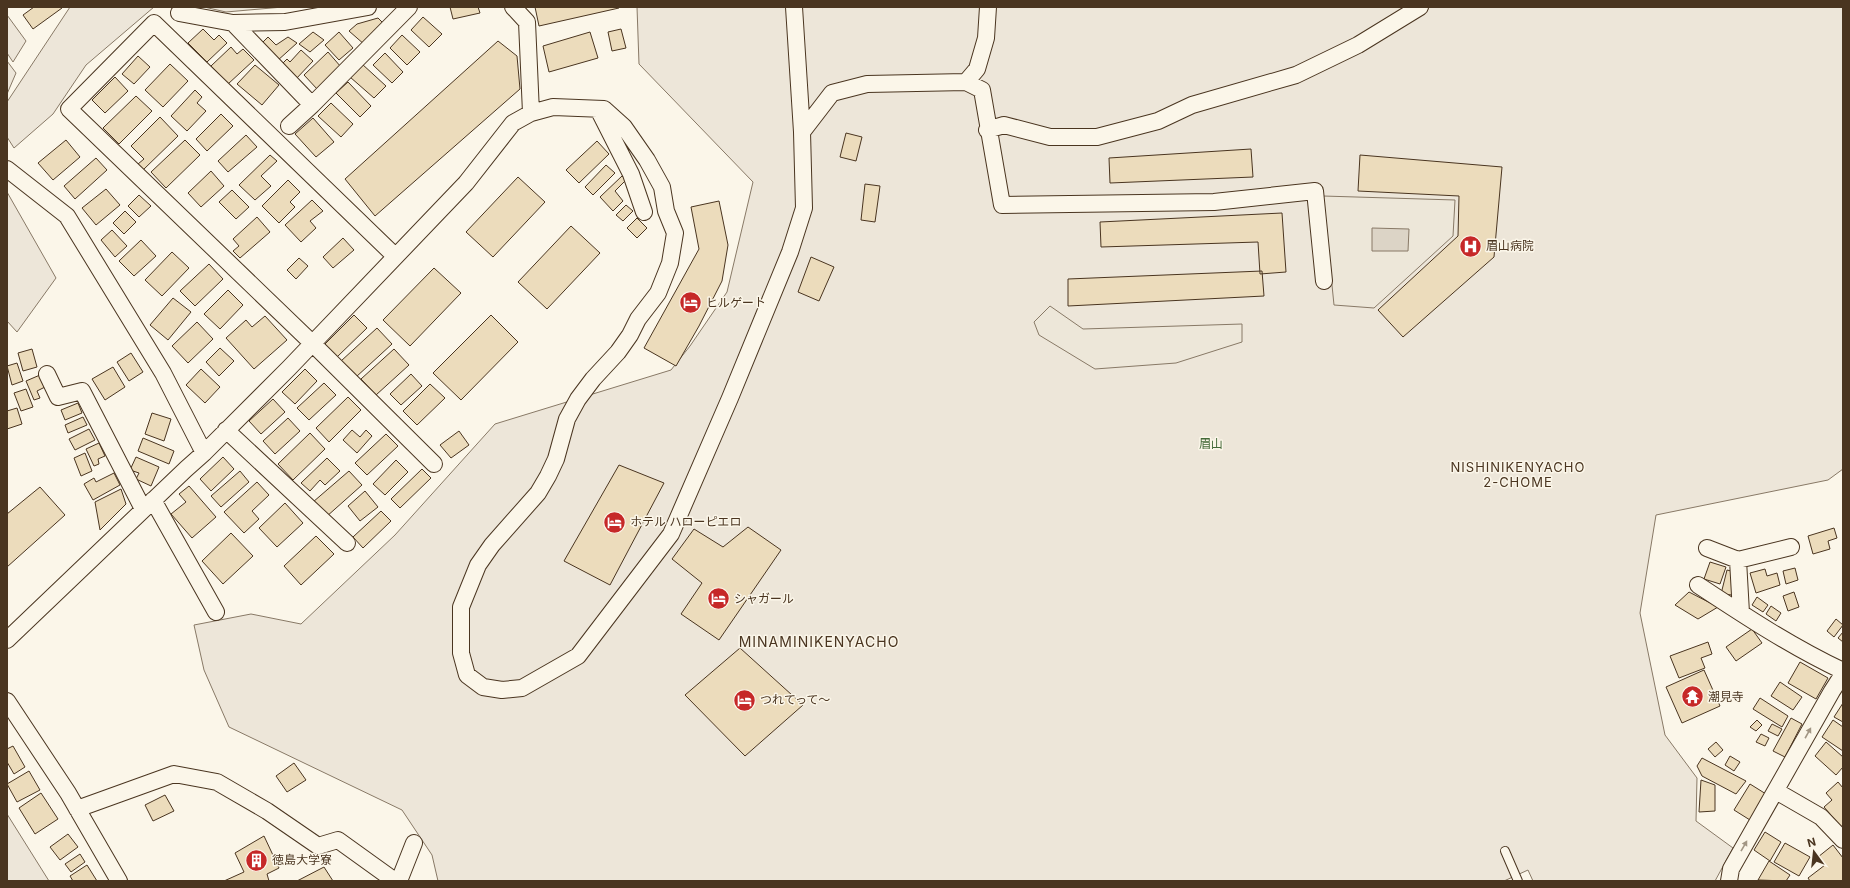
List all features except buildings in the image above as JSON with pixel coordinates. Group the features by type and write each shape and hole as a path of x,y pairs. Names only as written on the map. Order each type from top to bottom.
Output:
{"street":[{"path":"179,13 233,23 285,22 368,7"},
{"path":"289,126 312,105 409,7"},
{"path":"513,7 527,22 532,114"},
{"path":"7,640 204,453 312,343 466,183 513,123 532,114 553,107 604,109 624,127 647,160 662,187 666,212 675,233 670,263 658,293 638,319 630,335 618,352 593,379 578,399 567,419 556,459 538,493 492,545 478,565 468,585 461,607 461,653 467,674 483,687 502,690 522,688 578,656 671,534 733,391 790,252 804,208 802,132 794,7"},
{"path":"966,82 977,69 986,38 988,7"},
{"path":"987,130 1004,125 1050,136 1097,137 1158,121 1192,105 1296,75 1358,45 1420,7"},
{"path":"395,256 154,23 69,109 312,343 434,464"},
{"path":"233,23 312,105"},
{"path":"802,132 832,93 867,84 966,82 982,90 987,130 1002,205 1214,202 1316,191 1324,281"},
{"path":"598,109 631,174 644,212"},
{"path":"7,169 67,216 163,373 204,453"},
{"path":"48,374 58,397 82,391 148,505 216,612"},
{"path":"226,430 347,543"},
{"path":"1707,548 1738,560 1791,547"},
{"path":"1738,560 1741,614"},
{"path":"1698,585 1741,614 1843,673 1731,869 1729,881"},
{"path":"7,701 77,809 119,881"},
{"path":"77,809 174,774 217,782 267,811 318,846 338,840 395,881"},
{"path":"1776,791 1821,817 1843,840"},
{"path":"399,881 414,843"}],"lane":[{"path":"1505,851 1518,881"}],"green space":[{"path":"70,7 154,7 86,65 53,114 14,148 7,137 7,102"},
{"path":"204,7 283,7 226,12"},
{"name":"眉山","path":"637,7 1843,7 1843,469 1828,480 1656,515 1640,613 1665,735 1697,778 1696,821 1733,848 1715,881 1533,881 1528,870 1504,881 438,881 432,855 402,810 229,727 204,670 194,625 251,614 301,624 395,535 495,424 671,370 690,346 727,292 753,182 639,64"},
{"path":"7,15 26,41 13,62 7,53"},
{"path":"7,61 16,73 7,94"},
{"path":"7,192 56,278 17,332 7,321"},
{"path":"7,814 49,881 7,881"}],"shaded area":[{"path":"1323,196 1455,200 1453,236 1374,308 1334,305"},
{"path":"1372,228 1409,229 1408,251 1372,251"},
{"path":"1050,306 1083,329 1242,324 1242,342 1176,363 1095,369 1039,335 1034,322"}],"place":[{"name":"眉山病院","path":"1471,246"},
{"name":"ヒルゲート","path":"690,303"},
{"name":"ホテル ハローピエロ","path":"615,522"},
{"name":"シャガール","path":"719,599"},
{"name":"潮見寺","path":"1693,697"},
{"name":"つれてって～","path":"744,700"},
{"name":"徳島大学寮","path":"257,860"}],"district":[{"name":"NISHINIKENYACHO 2-CHOME","path":"1518,474"},
{"name":"MINAMINIKENYACHO","path":"819,642"}]}
